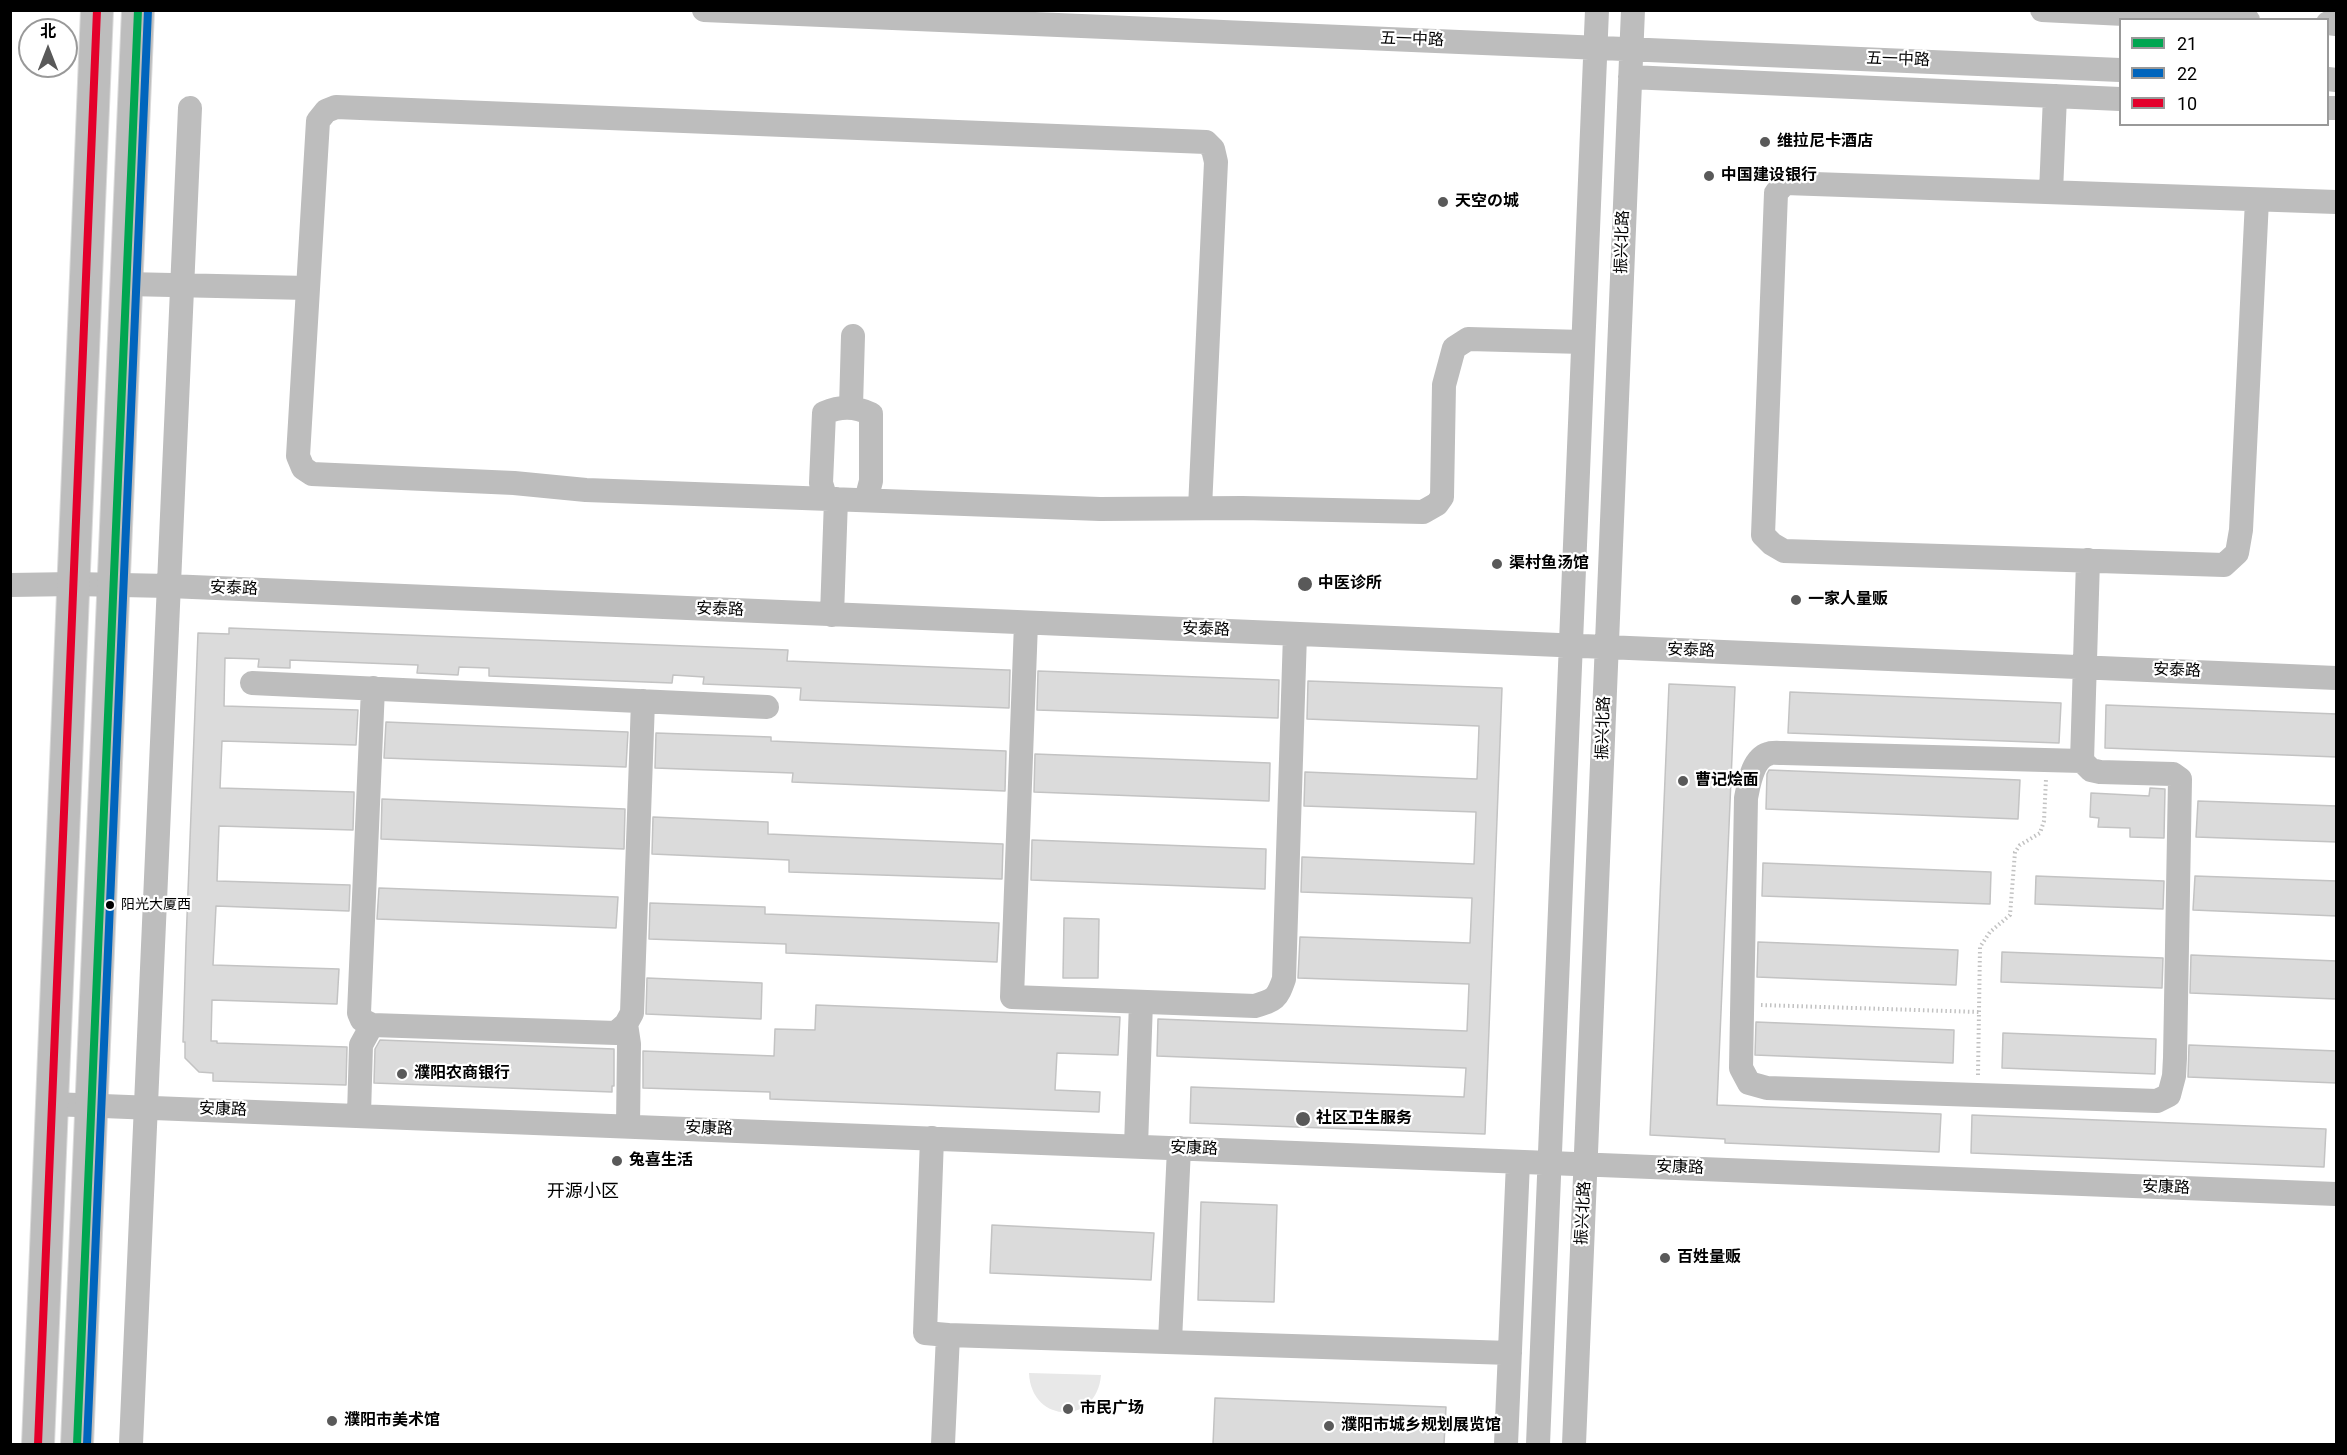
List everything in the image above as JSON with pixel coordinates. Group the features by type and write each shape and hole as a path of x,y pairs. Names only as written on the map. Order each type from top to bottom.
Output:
{"main road":[{"path":"38,1444 97,10"},
{"path":"77,1444 138,10"}],"street":[{"name":"五一中路","path":"704,10 2119,70"},
{"path":"1538,1444 1597,10"},
{"name":"振兴北路","path":"1574,1444 1633,10"},
{"path":"2042,10 2174,13 2227,18"},
{"path":"1630,77 2119,99"},
{"path":"2051,192 2055,96"},
{"path":"1200,508 1216,162 1213,149 1206,142 336,107 326,111 318,122 298,456 303,468 312,474 514,483 586,490 1100,509 1200,508 1423,512 1437,504 1442,497 1443,385 1455,348 1468,339 1583,342"},
{"path":"131,1444 190,108"},
{"path":"2257,200 2241,530 2237,553 2224,565 1784,551 1772,544 1764,535 1776,193 1785,183 2337,202"},
{"path":"126,284 308,288"},
{"path":"851,407 853,336"},
{"path":"832,615 831,499 821,483 824,413 836,408 851,407 871,414 871,481 866,500"},
{"path":"2082,761 2088,560"},
{"name":"安泰路","path":"10,585 169,586 2337,678"},
{"path":"1026,623 1012,997 1255,1006 1272,1001 1279,994 1284,979 1295,634"},
{"path":"252,683 767,707"},
{"path":"373,688 359,1013 362,1020 372,1025 616,1033 626,1024 632,1012 643,701"},
{"path":"1767,754 2046,760 2082,761 2091,770 2100,772 2173,774 2180,779 2175,1058 2174,1076 2169,1095 2157,1101 1767,1088 1749,1083 1741,1068 1746,798 1757,763 1767,754"},
{"path":"1136,1146 1141,1002"},
{"path":"626,1024 628,1126"},
{"path":"359,1115 361,1045 372,1025"},
{"name":"安康路","path":"52,1104 2337,1194"},
{"path":"932,1138 925,1333 1510,1353"},
{"path":"1170,1341 1179,1148"},
{"path":"1506,1444 1518,1162"},
{"path":"943,1444 948,1335"}],"path":[{"path":"1977,1095 1980,948 1990,932 2010,915 2015,852 2019,845 2040,833 2044,821 2046,760"},
{"path":"1742,1004 1979,1012"}],"shaded area":[{"path":"1029,1373 1101,1375 1097,1392 1088,1403 1077,1410 1064,1412 1052,1409 1041,1402 1033,1390"}],"building":[{"path":"229,628 788,650 787,661 1010,670 1009,708 800,700 801,688 703,684 704,677 673,675 672,683 489,676 489,668 459,667 458,675 417,673 418,665 290,660 290,668 258,667 259,659 225,658 224,706 358,710 356,745 222,741 220,788 354,792 353,830 219,826 217,881 350,885 349,911 216,906 213,965 339,969 337,1004 212,1000 211,1041 347,1047 346,1085 213,1081 213,1073 199,1072 185,1058 185,1042 183,1042 186,943 198,633 229,634"},
{"path":"1038,671 1279,680 1278,718 1037,710"},
{"path":"1308,681 1502,688 1485,1134 1190,1123 1191,1087 1464,1097 1466,1068 1157,1056 1158,1019 1467,1031 1469,984 1298,978 1300,937 1470,943 1472,898 1301,892 1302,857 1474,864 1476,812 1304,806 1305,772 1477,779 1479,726 1307,719"},
{"path":"1669,684 1735,687 1717,1105 1941,1114 1939,1152 1725,1143 1725,1139 1650,1135"},
{"path":"1790,692 2061,703 2059,743 1788,733"},
{"path":"2106,705 2337,714 2337,757 2105,748"},
{"path":"386,722 628,732 626,767 384,758"},
{"path":"656,733 771,737 771,741 1006,751 1005,791 792,782 793,773 655,768"},
{"path":"1035,754 1270,763 1269,801 1034,792"},
{"path":"1769,770 2020,780 2018,819 1766,809"},
{"path":"2150,788 2165,789 2164,838 2130,837 2130,828 2098,827 2099,818 2090,817 2091,793 2149,796"},
{"path":"382,799 625,809 624,849 381,839"},
{"path":"2198,801 2337,806 2337,842 2196,837"},
{"path":"653,817 768,822 768,834 1003,844 1002,879 789,872 789,860 652,854"},
{"path":"1032,840 1266,849 1265,889 1031,880"},
{"path":"1763,863 1991,872 1990,904 1762,896"},
{"path":"2036,876 2164,881 2163,909 2035,904"},
{"path":"2195,876 2337,881 2337,916 2193,910"},
{"path":"379,888 618,897 616,928 377,919"},
{"path":"650,903 765,907 765,914 999,923 997,962 786,953 786,944 649,939"},
{"path":"1064,918 1099,919 1098,978 1063,978"},
{"path":"1758,942 1958,950 1956,985 1757,977"},
{"path":"2002,952 2163,958 2162,988 2001,982"},
{"path":"2191,955 2337,961 2337,999 2190,993"},
{"path":"647,978 762,983 761,1019 646,1014"},
{"path":"816,1005 1120,1017 1118,1055 1057,1053 1055,1090 1100,1092 1099,1112 770,1099 770,1092 643,1088 643,1051 774,1056 775,1029 815,1030"},
{"path":"1756,1022 1954,1030 1953,1063 1755,1055"},
{"path":"2003,1033 2156,1039 2155,1074 2002,1068"},
{"path":"380,1040 614,1049 614,1086 612,1086 612,1092 374,1083 375,1049"},
{"path":"2189,1045 2337,1051 2337,1083 2188,1077"},
{"path":"1972,1115 2326,1129 2324,1167 1971,1153"},
{"path":"1201,1202 1277,1205 1274,1302 1198,1300"},
{"path":"992,1225 1154,1233 1151,1280 990,1273"},
{"name":"濮阳市城乡规划展览馆","path":"1215,1398 1446,1407 1444,1444 1213,1444"}],"transit line":[{"name":"10","path":"38,1444 97,10"},
{"name":"21","path":"77,1444 138,10"},
{"name":"22","path":"87,1444 148,10"}],"place":[{"name":"维拉尼卡酒店","path":"1765,142"},
{"name":"中国建设银行","path":"1709,176"},
{"name":"天空の城","path":"1443,202"},
{"name":"渠村鱼汤馆","path":"1497,564"},
{"name":"中医诊所","path":"1305,584"},
{"name":"一家人量贩","path":"1796,600"},
{"name":"曹记烩面","path":"1683,781"},
{"name":"阳光大厦西","path":"110,905"},
{"name":"濮阳农商银行","path":"402,1074"},
{"name":"社区卫生服务","path":"1303,1119"},
{"name":"兔喜生活","path":"617,1161"},
{"name":"百姓量贩","path":"1665,1258"},
{"name":"市民广场","path":"1068,1409"},
{"name":"濮阳市美术馆","path":"332,1421"},
{"name":"濮阳市城乡规划展览馆","path":"1329,1426"}],"district":[{"name":"开源小区","path":"583,1192"}]}
